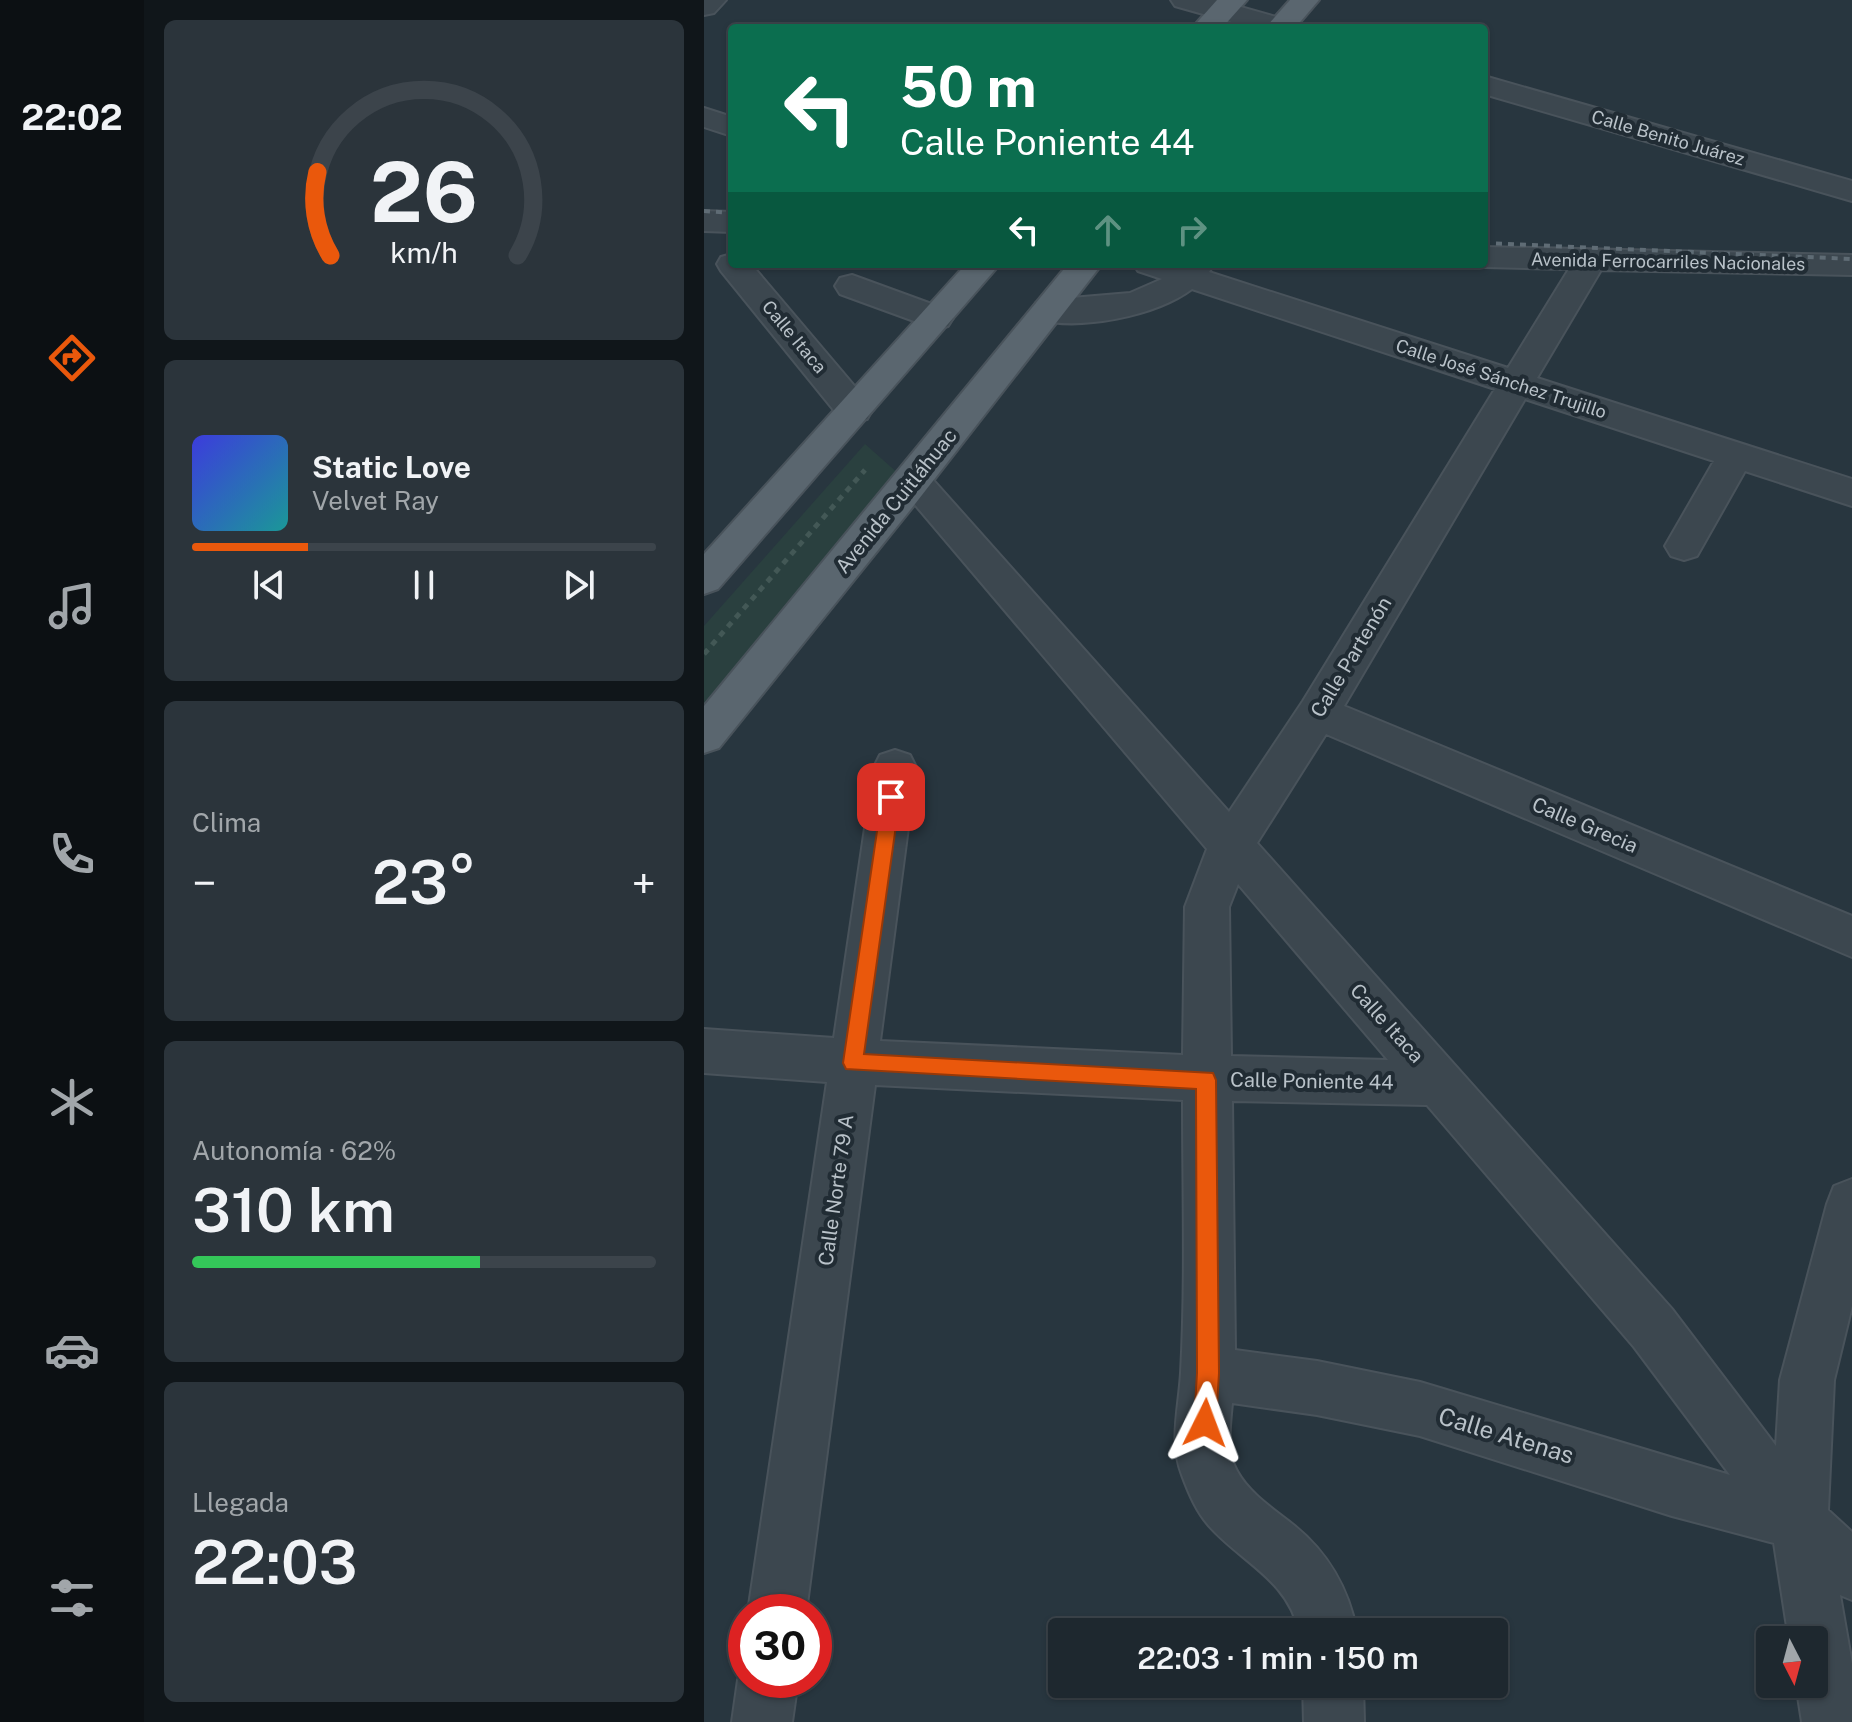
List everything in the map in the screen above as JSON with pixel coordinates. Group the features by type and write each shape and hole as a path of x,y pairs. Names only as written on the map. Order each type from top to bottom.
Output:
{"main road":[{"path":"1284,24 1305,0"},
{"path":"704,579 980,268"},
{"name":"Avenida Cuitláhuac","path":"704,736 1083,268"}],"street":[{"path":"704,7 712,0"},
{"path":"1185,0 1265,24"},
{"name":"Calle Benito Juárez","path":"1488,86 1852,191"},
{"path":"704,117 728,126"},
{"path":"704,221 728,248"},
{"name":"Avenida Ferrocarriles Nacionales","path":"1488,257 1852,265"},
{"name":"Calle Partenón","path":"1326,1618 1306,1576 1237,1519 1215,1487 1203,1448 1208,1373 1207,907 1230,847 1318,713 1590,261"},
{"name":"Calle Itaca","path":"744,268 854,410"},
{"path":"1048,311 1141,303 1166,293 1193,270"},
{"name":"Calle José Sánchez Trujillo","path":"1193,270 1514,384 1852,493"},
{"path":"852,286 936,318"},
{"path":"1684,546 1736,455"},
{"name":"Calle Itaca","path":"907,488 1440,1083 1653,1328 1799,1522 1852,1571"},
{"name":"Calle Grecia","path":"1318,713 1852,937"},
{"name":"Calle Norte 79 A","path":"779,1594 895,767"},
{"name":"Calle Poniente 44","path":"704,1051 853,1063 1206,1080 1440,1083"},
{"path":"1832,1722 1799,1522 1807,1380 1852,1204"},
{"name":"Calle Atenas","path":"1208,1373 1317,1388 1420,1409 1672,1488 1799,1522"},
{"path":"762,1722 765,1698"},
{"path":"1333,1698 1334,1722"}],"path":[{"path":"704,654 865,470 907,488"}],"green space":[{"path":"865,444 900,475 704,703 704,626"}],"railway":[{"path":"704,211 728,213"},
{"path":"1488,243 1852,259"}],"route":[{"path":"891,797 853,1063 1206,1080 1208,1373 1205,1423"}]}
